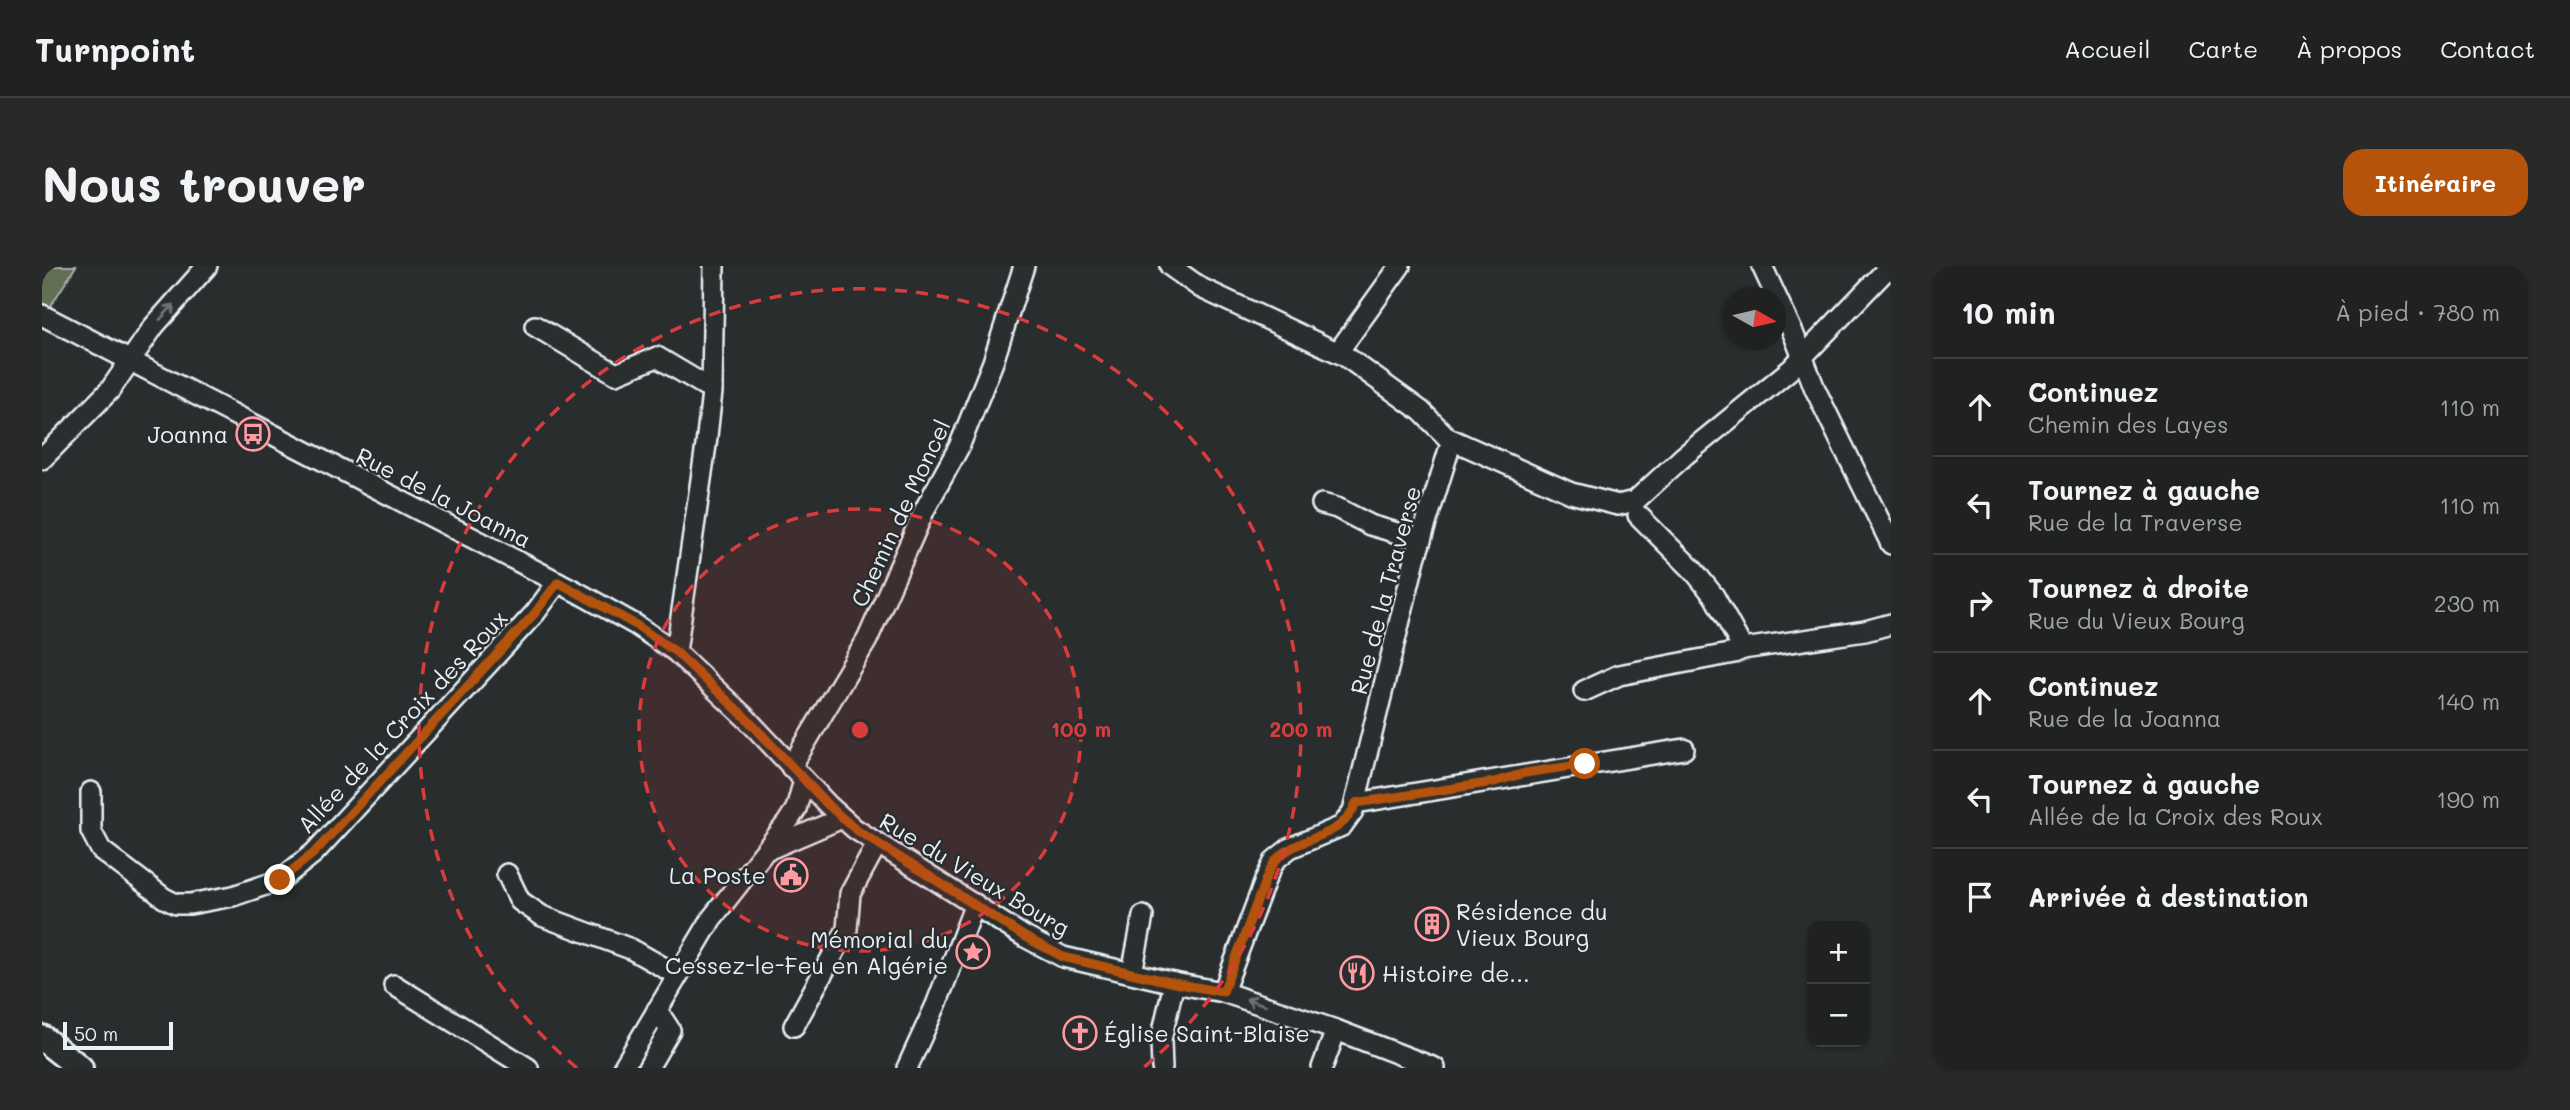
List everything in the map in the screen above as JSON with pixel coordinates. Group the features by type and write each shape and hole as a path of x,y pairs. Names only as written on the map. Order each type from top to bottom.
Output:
{"main road":[{"path":"42,1038 80,1068"}],"street":[{"path":"42,458 110,390 154,327 207,266"},
{"path":"676,652 712,388 714,266"},
{"name":"Chemin de Moncel","path":"787,823 796,809 797,773 867,640 925,509 959,447 993,362 1024,266"},
{"path":"1170,266 1200,288 1338,352 1421,411 1452,440 1571,493 1637,508 1714,596 1743,649"},
{"path":"1338,352 1400,266"},
{"path":"1762,266 1803,355 1815,389 1891,544"},
{"path":"1637,508 1684,456 1791,369 1890,266"},
{"name":"Rue de la Joanna","path":"42,315 636,625 676,652 747,719 797,773"},
{"path":"535,326 617,374 657,357 712,388"},
{"name":"Rue de la Traverse","path":"1223,992 1275,860 1290,848 1342,826 1356,803 1421,540 1452,440"},
{"path":"1321,504 1336,508 1370,525 1421,540"},
{"name":"Allée de la Croix des Roux","path":"91,792 91,831 101,850 164,898 176,904 233,896 280,880 314,853 535,613 558,582"},
{"path":"1584,691 1619,675 1743,649 1865,631 1891,624"},
{"path":"1356,803 1684,749"},
{"name":"Rue du Vieux Bourg","path":"797,773 835,812 877,844 1025,937 1063,957 1223,992 1336,1030 1436,1068"},
{"path":"622,1068 712,918 787,823 814,807 835,812"},
{"path":"764,852 835,812"},
{"path":"794,1026 847,929 850,894 877,844"},
{"path":"507,874 520,901 542,916 631,949 677,975"},
{"path":"909,1062 961,954 975,904"},
{"path":"1132,973 1143,916"},
{"path":"1162,1068 1161,1040 1174,983"},
{"path":"394,985 528,1068"},
{"path":"648,1068 670,1030 657,1010"},
{"path":"1322,1068 1336,1030"}],"green space":[{"path":"42,266 76,266 50,307 42,303"}],"place":[{"name":"Joanna","path":"253,434"},
{"name":"La Poste","path":"791,875"},
{"name":"Résidence du Vieux Bourg","path":"1432,924"},
{"name":"Mémorial du Cessez-le-Feu en Algérie","path":"973,952"},
{"name":"Histoire de...","path":"1357,973"},
{"name":"Église Saint-Blaise","path":"1080,1033"}],"route":[{"path":"280,880 314,853 535,613 558,582 636,625 676,652 747,719 842,818 877,844 1025,937 1063,957 1223,992 1275,860 1290,848 1342,826 1356,803 1494,782 1525,773 1585,764"}]}
